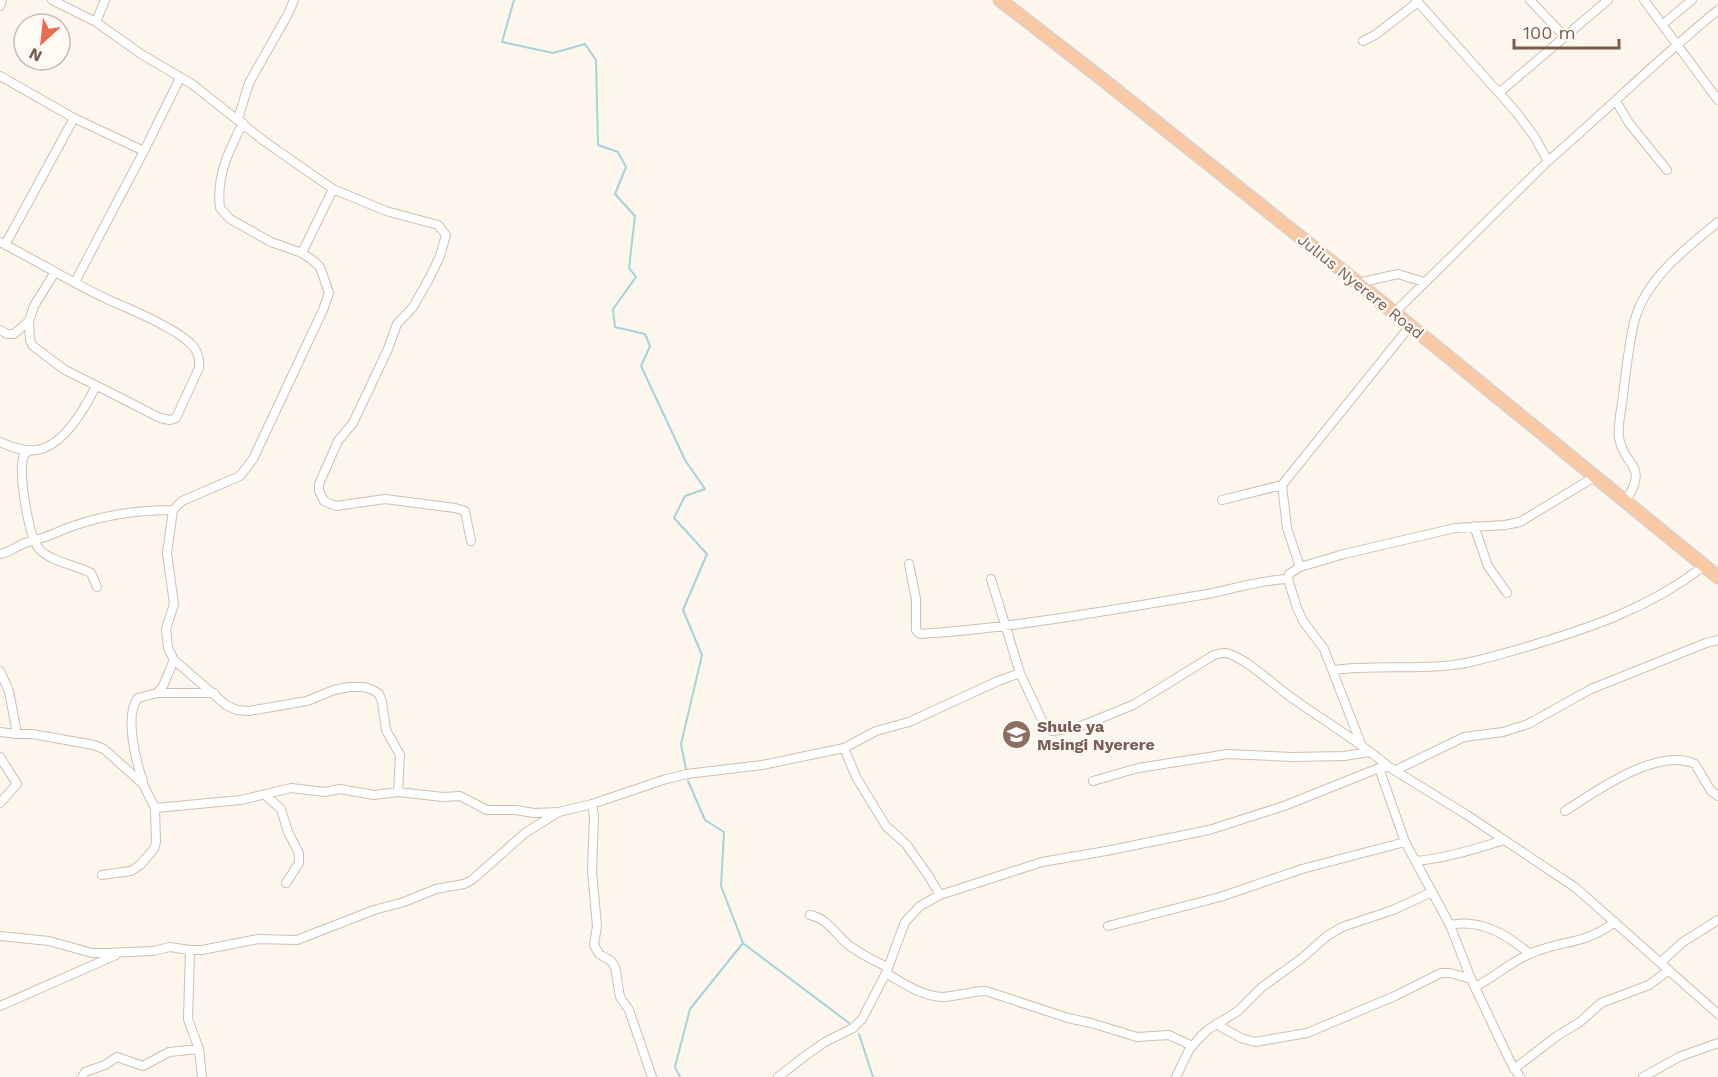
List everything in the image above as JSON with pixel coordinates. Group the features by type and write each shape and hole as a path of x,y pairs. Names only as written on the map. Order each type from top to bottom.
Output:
{"highway":[{"name":"Julius Nyerere Road","path":"1000,0 1358,283 1718,577"}],"street":[{"path":"0,6 2,0"},
{"path":"52,0 96,22 141,54 192,84 264,141 333,189 386,212 438,225 446,235 440,256 430,277 413,307 397,324 388,349 352,423 338,441 319,484 319,491 324,501 336,506 385,499 465,511 471,541"},
{"path":"96,22 105,0"},
{"path":"294,0 249,83 241,121 225,163 219,192 220,208 230,219 271,242 302,253 320,267 329,293 253,459 240,476 182,501 174,510 167,553 174,604 166,629 168,648 174,660 231,708 249,711 306,701 349,687 364,687 373,690 379,694 386,730 400,755 398,792"},
{"path":"1530,0 1565,37"},
{"path":"1500,92 1608,0"},
{"path":"1644,0 1718,100"},
{"path":"1662,24 1692,0"},
{"path":"1363,41 1421,2 1500,92 1534,136 1548,161"},
{"path":"1394,313 1548,161 1676,44 1718,10"},
{"path":"0,76 74,118 144,151"},
{"path":"75,282 180,78"},
{"path":"1616,101 1629,123 1667,170"},
{"path":"28,321 33,346 65,370 160,418 170,420 176,418 199,368 200,359 196,349 180,336 3,244 74,118"},
{"path":"302,253 333,189"},
{"path":"1626,501 1637,478 1634,467 1623,449 1619,431 1627,360 1636,317 1647,295 1672,262 1718,222"},
{"path":"0,330 14,334 28,321 34,306 55,272"},
{"path":"1358,283 1398,274 1424,282"},
{"path":"1222,500 1282,485 1410,326"},
{"path":"0,442 29,450 44,448 68,431 96,386"},
{"path":"29,450 23,458 22,471 26,513 33,540 42,552 91,573 97,587"},
{"path":"1361,744 1334,670 1319,640 1303,621 1288,579 1289,574 1299,567 1344,554 1455,528 1520,522 1596,476"},
{"path":"1282,485 1287,528 1299,567"},
{"path":"0,554 8,553 23,543 73,526 115,515 174,510"},
{"path":"1474,526 1488,566 1507,592"},
{"path":"909,564 916,599 915,628 918,633 958,631 1115,610 1288,579"},
{"path":"1334,670 1358,667 1444,666 1504,653 1625,614 1683,582 1704,566"},
{"path":"991,579 1020,673 1042,720 1052,731 1076,728 1133,705 1214,655 1223,653 1232,655 1361,744 1393,769 1576,888 1718,1014"},
{"path":"778,1077 812,1051 853,1028 862,1019 887,970 905,922 920,906 940,894 1042,862 1209,830 1284,806 1379,768 1393,769 1464,737 1503,732 1528,724 1591,689 1718,640"},
{"path":"157,693 163,686 174,660"},
{"path":"0,671 9,692 17,734"},
{"path":"155,808 242,800 291,788 325,792 340,789 374,795 398,792 443,797 460,796 487,810 559,812 687,774 762,765 844,748 876,731 909,722 1020,673"},
{"path":"102,875 131,870 140,865 154,849 156,842 155,808 143,783 134,752 133,709 138,698 157,693 214,693"},
{"path":"2,735 32,734 94,745 104,749 143,783"},
{"path":"844,748 856,777 886,826 906,844 940,894"},
{"path":"1093,781 1138,768 1228,754 1293,757 1344,756 1370,752"},
{"path":"0,757 17,784 0,803"},
{"path":"1565,811 1626,773 1670,761 1684,760 1695,764 1711,791 1718,796"},
{"path":"1379,768 1405,842 1450,925 1473,983 1520,1077"},
{"path":"266,795 280,809 299,853 299,862 286,883"},
{"path":"592,804 594,816 592,871 597,926 594,945 599,954 610,961 615,968 620,997 629,1010 652,1077"},
{"path":"0,936 49,941 92,953 170,947 190,950 215,948 258,939 303,939 374,910 404,903 436,889 464,884 485,871 525,833 559,812"},
{"path":"1416,861 1461,854 1504,840"},
{"path":"1108,926 1220,897 1302,869 1405,842"},
{"path":"1176,1077 1192,1046 1201,1036 1238,1011 1262,987 1327,936 1342,927 1393,910 1432,892"},
{"path":"810,915 820,917 847,944 862,955 920,991 934,996 945,997 986,991 1068,1018 1137,1037 1169,1035 1192,1046"},
{"path":"1661,962 1683,942 1718,920"},
{"path":"1216,1024 1241,1038 1254,1042 1294,1035 1324,1026 1441,973 1450,973 1473,983 1492,978 1530,954 1589,938 1615,922"},
{"path":"1450,925 1473,924 1490,928 1508,937 1530,954"},
{"path":"190,950 188,1019 199,1049 202,1077"},
{"path":"0,1006 122,952"},
{"path":"1514,1069 1557,1036 1580,1022 1601,1003 1649,985 1669,970"},
{"path":"1643,1077 1679,1057 1718,1042"},
{"path":"82,1077 85,1072 105,1065 117,1057 143,1066 169,1052 199,1049"}],"waterway":[{"path":"514,0 502,42 553,53 585,44 596,60 598,145 618,152 626,167 615,194 635,216 629,268 636,277 613,309 615,327 645,334 650,346 641,366 685,460 705,489 685,496 674,518 707,554 683,610 702,655 681,744 686,769"},
{"path":"680,1077 675,1067 690,1009 743,943 721,886 724,832 705,820 688,781"},
{"path":"744,944 849,1023"},
{"path":"859,1034 873,1077"}],"place":[{"name":"Shule ya Msingi Nyerere","path":"1016,735"}]}
